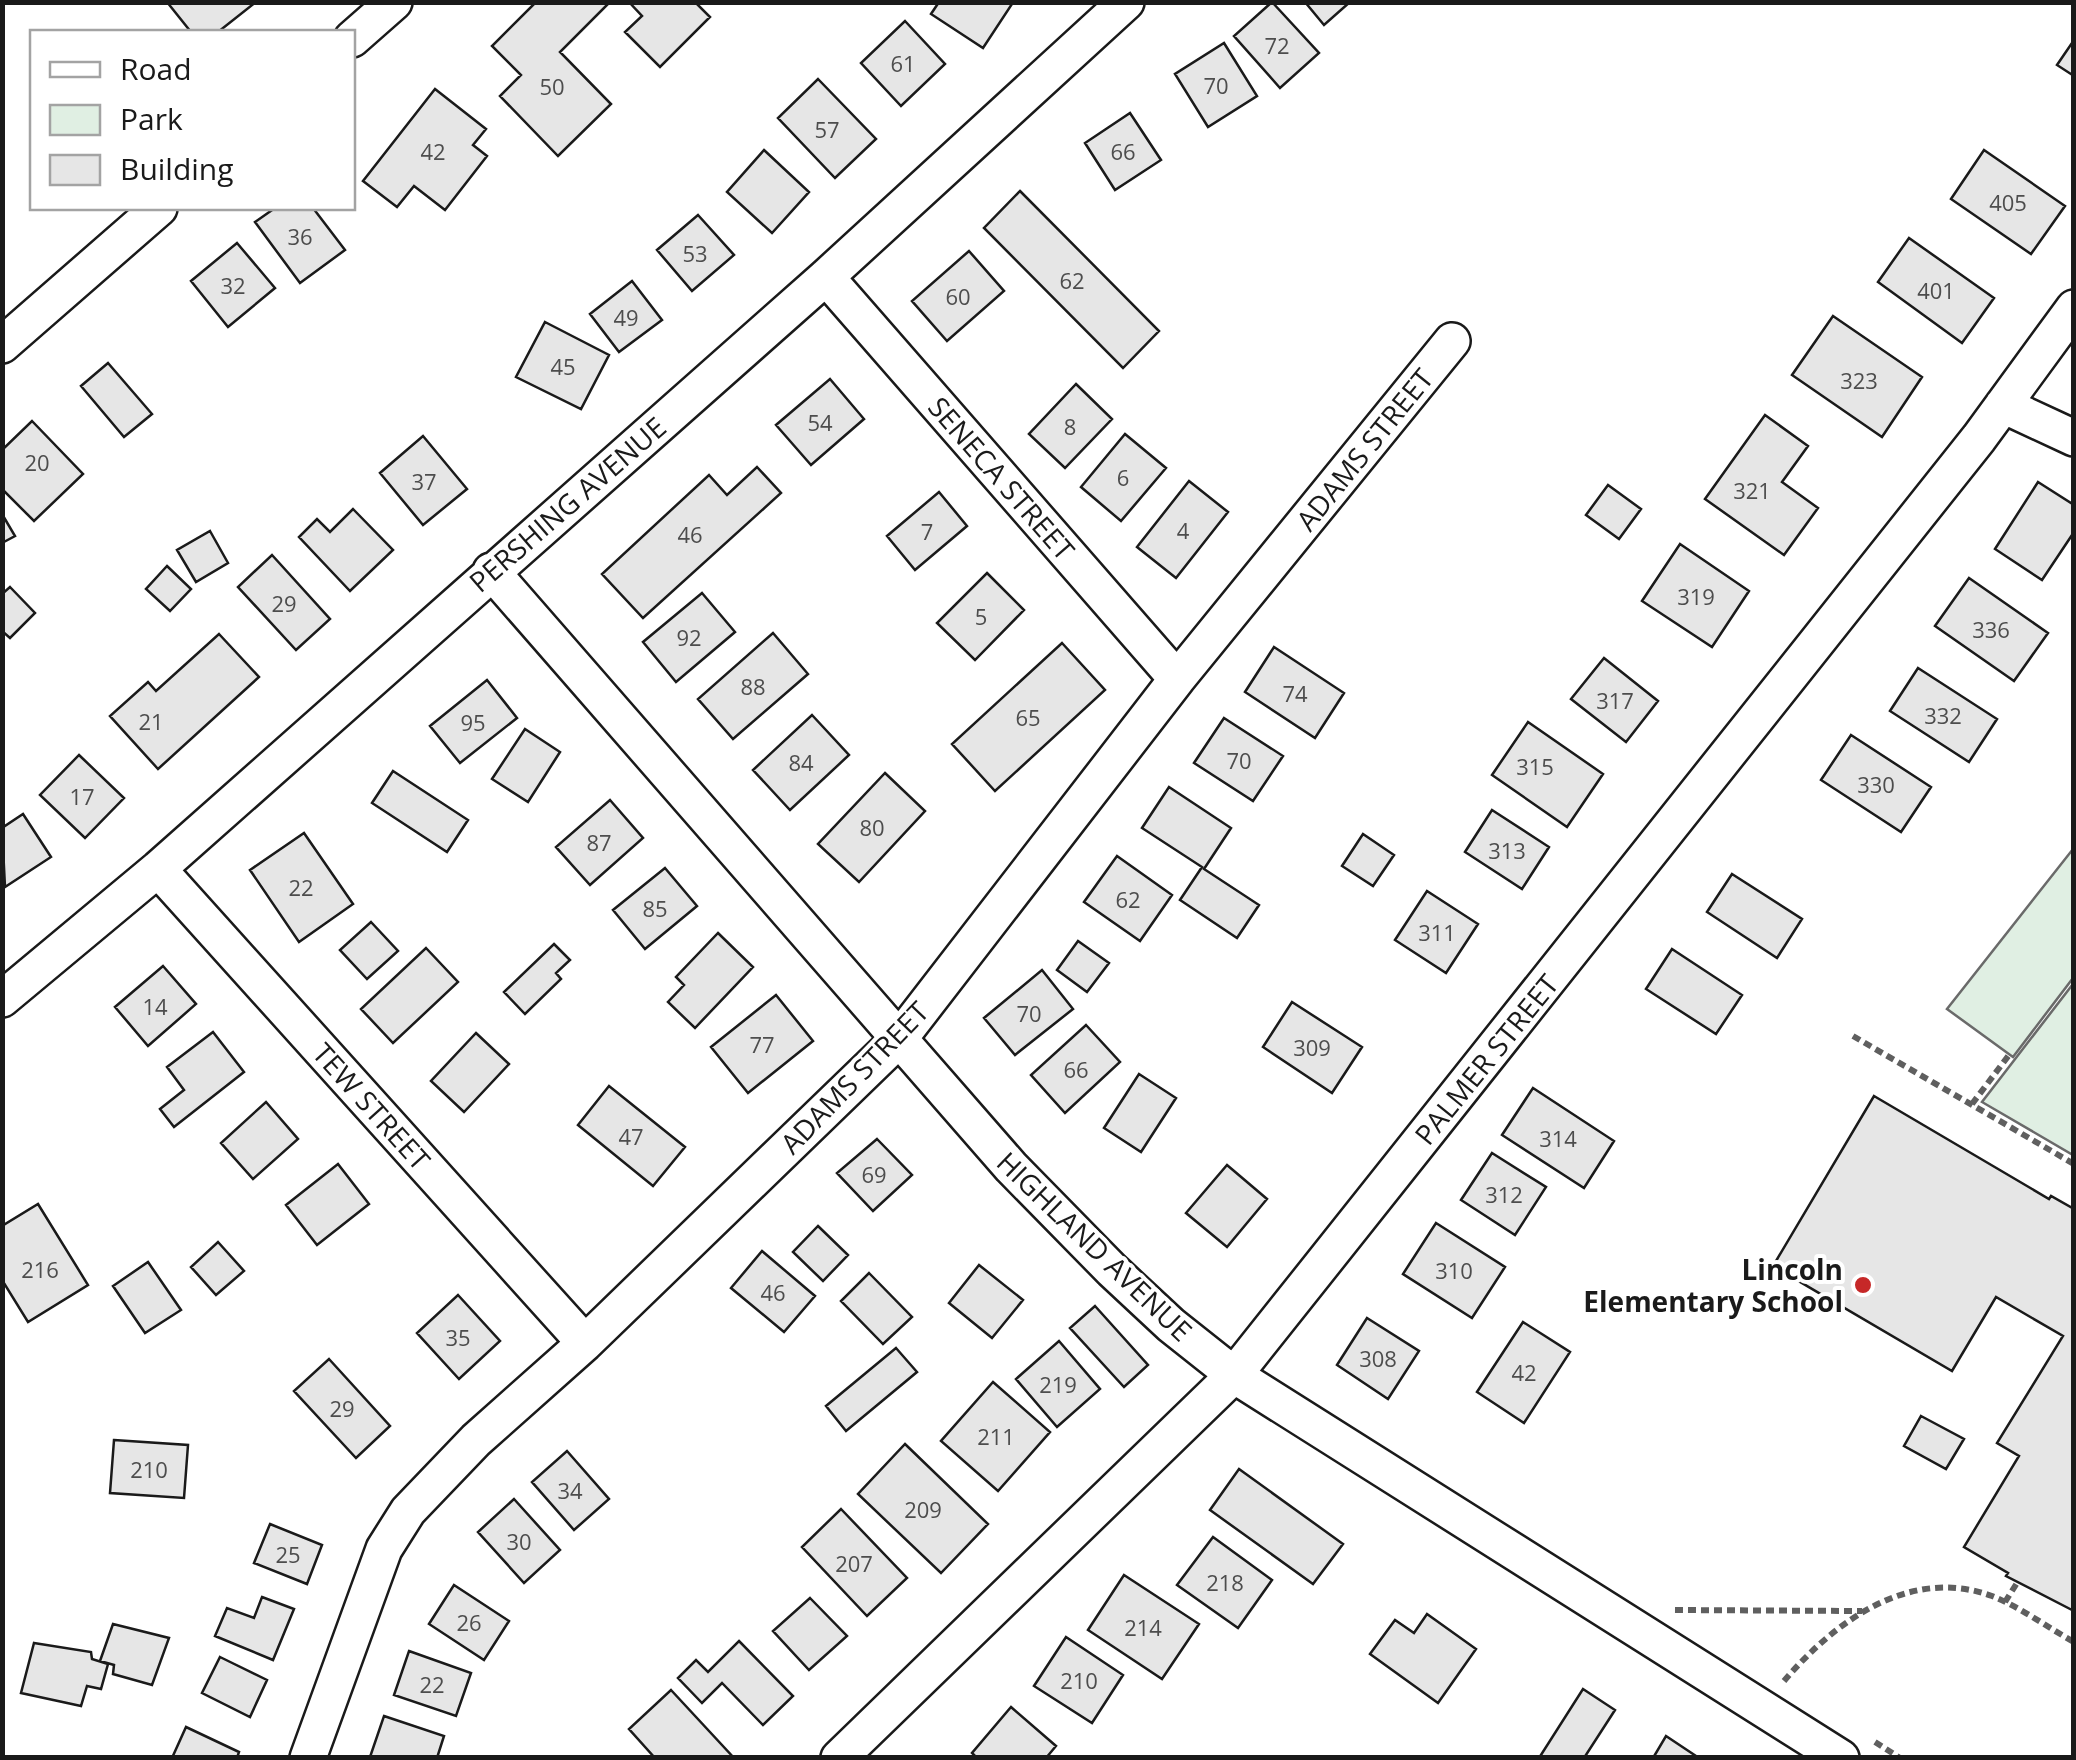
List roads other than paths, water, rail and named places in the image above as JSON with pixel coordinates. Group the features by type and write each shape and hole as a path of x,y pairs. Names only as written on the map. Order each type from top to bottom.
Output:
{"street":[{"path":"355,35 394,2"},
{"name":"PERSHING AVENUE","path":"2,999 158,869 826,277 1126,2"},
{"path":"2,345 157,210"},
{"name":"SENECA STREET","path":"826,277 1177,678"},
{"name":"PALMER STREET","path":"839,1758 1234,1375 2003,405 2074,308"},
{"name":"ADAMS STREET","path":"308,1758 384,1549 408,1511 476,1440 585,1343 899,1039 1177,678 1452,342"},
{"path":"2003,405 2074,438"},
{"name":"HIGHLAND AVENUE","path":"490,571 1053,1213 1171,1325 1234,1375 1854,1747"},
{"name":"TEW STREET","path":"158,869 585,1343"}],"place":[{"name":"Lincoln Elementary School","path":"1863,1285"}]}
